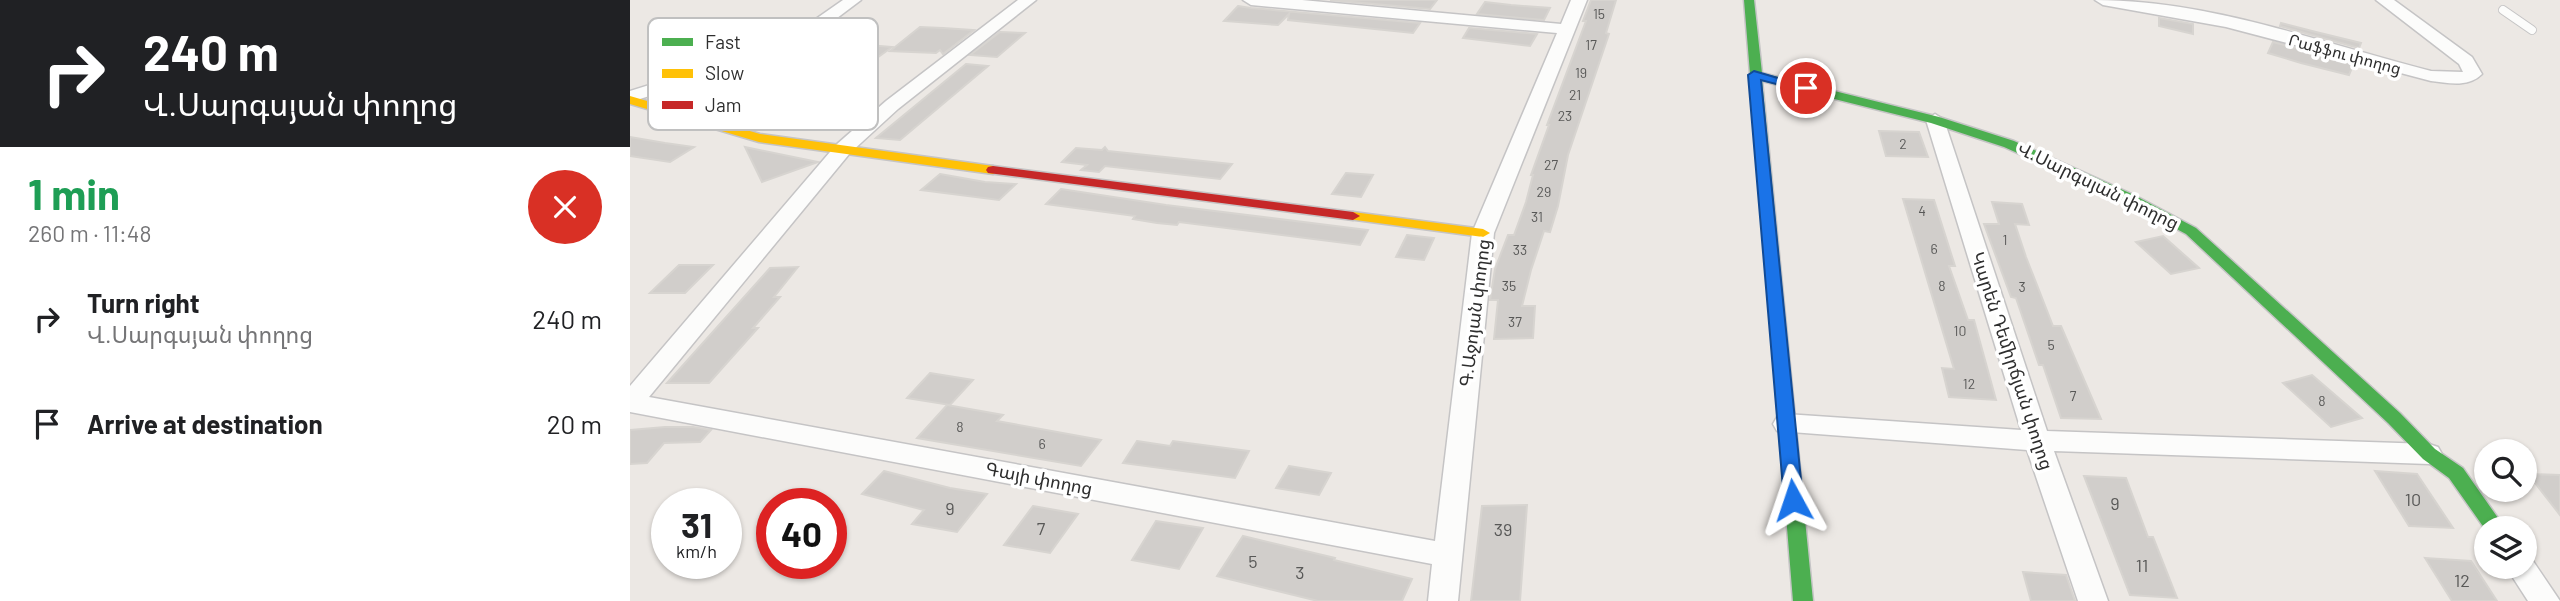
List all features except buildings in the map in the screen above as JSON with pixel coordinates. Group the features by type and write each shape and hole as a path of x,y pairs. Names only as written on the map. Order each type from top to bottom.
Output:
{"street":[{"path":"828,18 853,0"},
{"path":"878,118 1028,0"},
{"path":"1251,0 1567,29"},
{"name":"Գ.Աջոյան փողոց","path":"1443,601 1483,233 1579,0"},
{"path":"1749,0 1803,601"},
{"name":"Րաֆֆու փողոց","path":"2103,0 2167,9 2212,19 2431,76 2460,79 2473,74 2466,61 2384,0"},
{"name":"Վ.Սարգսյան փողոց","path":"1754,75 1935,120 2053,162 2129,198 2191,232 2394,418 2429,454 2456,473 2486,516"},
{"path":"630,98 648,91"},
{"path":"630,98 648,104"},
{"name":"Կարեն Դեմիրճյան փողոց","path":"1935,120 2037,441 2093,601"},
{"path":"733,130 759,138 1483,233"},
{"path":"630,403 843,149 864,130"},
{"name":"Գայի փողոց","path":"630,403 1447,555"},
{"path":"1786,424 2037,441 2429,454"},
{"path":"2529,579 2545,601"}],"lane":[{"path":"2503,10 2532,30"}],"traffic: fast":[{"path":"1749,0 1803,601"},
{"path":"1754,75 1935,120 2009,144 2129,198 2191,231 2394,418 2429,454 2456,473 2486,516"}],"traffic: slow":[{"path":"630,100 648,105"},
{"path":"732,130 759,138 993,170"},
{"path":"1353,216 1483,233"}],"traffic: jam":[{"path":"993,170 1353,216"}],"route":[{"path":"1793,500 1754,75 1806,88"}]}
